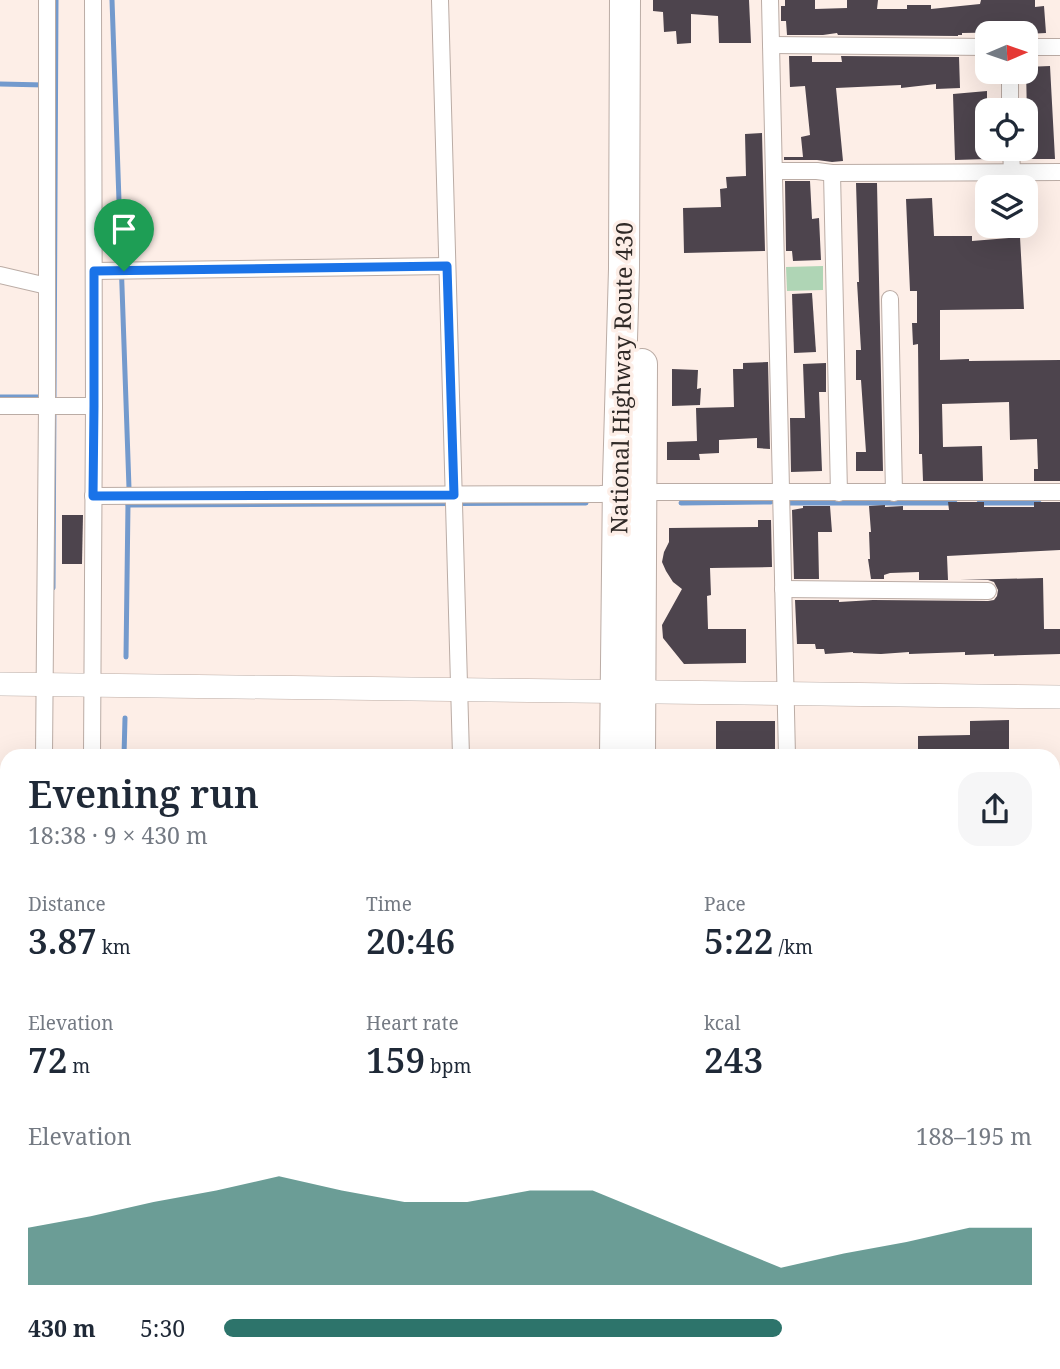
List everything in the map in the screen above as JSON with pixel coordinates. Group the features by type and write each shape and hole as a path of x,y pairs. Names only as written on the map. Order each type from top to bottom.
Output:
{"highway":[{"name":"National Highway Route 430","path":"625,0 624,269 629,493 628,691 638,749"},
{"name":"National Highway Route 430","path":"629,493 645,0"},
{"name":"National Highway Route 430","path":"616,749 628,691"}],"street":[{"path":"44,749 50,403 47,286 47,0"},
{"path":"92,749 93,0"},
{"path":"440,0 461,749"},
{"path":"770,0 786,749"},
{"path":"771,45 975,47"},
{"path":"1038,47 1060,47"},
{"path":"1012,161 1012,172"},
{"path":"774,171 1060,172"},
{"path":"832,173 839,493"},
{"path":"94,271 447,266"},
{"path":"0,275 47,286"},
{"path":"890,299 894,493"},
{"path":"0,406 50,403 94,406"},
{"path":"93,496 454,501 629,493 1060,492"},
{"path":"783,589 988,591"},
{"path":"0,684 1060,697"}],"green space":[{"path":"823,266 823,290 787,291 786,267"}],"building":[{"path":"653,0 749,0 751,43 719,43 718,16 691,14 691,43 677,44 676,31 664,32 663,12 653,11"},
{"path":"785,0 815,0 815,9 847,8 847,0 878,0 877,9 907,9 907,5 931,5 931,9 980,4 981,0 1035,0 1035,7 1044,6 1046,33 1038,33 1038,21 975,21 975,33 962,33 958,36 837,33 787,35 786,21 781,21 781,6 785,6"},
{"path":"789,56 812,56 812,62 842,62 841,56 959,57 960,88 936,89 936,84 901,88 901,85 836,88 843,161 784,160 784,157 803,157 801,137 810,135 805,86 790,87"},
{"path":"1038,66 1050,66 1055,159 1038,159 1038,98 1027,98 1026,84 1038,84"},
{"path":"987,91 987,98 975,98 975,159 955,160 953,94"},
{"path":"762,133 765,251 684,253 683,208 721,207 720,189 727,188 726,177 746,176 745,134"},
{"path":"785,181 810,181 812,219 819,218 821,260 793,261 792,251 786,251"},
{"path":"856,183 877,183 883,471 856,471 856,452 866,452 861,380 856,380 856,350 861,350"},
{"path":"932,198 934,236 972,236 972,241 1020,238 1024,309 940,310 940,360 1060,360 1060,481 1034,481 1034,469 1038,469 1037,439 1010,440 1009,402 942,404 943,447 982,446 983,481 923,481 922,454 919,454 918,344 913,345 912,323 917,323 917,291 910,291 906,199"},
{"path":"812,293 816,352 794,353 792,294"},
{"path":"768,362 770,449 757,448 757,438 719,440 719,453 699,454 700,460 667,460 667,442 697,441 696,408 734,407 733,369 743,369 743,363"},
{"path":"826,363 826,392 819,392 822,471 791,472 790,418 805,418 803,364"},
{"path":"672,369 698,370 700,405 672,406"},
{"path":"948,502 984,502 984,507 1034,507 1034,502 1060,502 1060,550 947,556 948,580 919,580 919,572 890,573 884,575 884,579 871,579 868,559 871,532 869,506 903,506 903,510 949,510"},
{"path":"803,506 830,506 832,532 818,532 819,579 794,579 792,510"},
{"path":"62,515 83,515 82,564 62,564"},
{"path":"758,520 771,520 772,567 710,568 711,595 707,596 708,629 746,629 746,663 684,664 663,638 662,625 682,589 673,582 662,562 669,542 669,528 758,527"},
{"path":"1043,578 1044,629 1060,629 1060,654 825,654 824,649 816,649 815,644 797,644 795,600 988,601 997,596 998,590 994,582 960,580"},
{"path":"1009,720 1009,749 918,749 918,736 970,735 970,721"},
{"path":"716,721 775,721 775,749 716,749"}],"waterway":[{"path":"53,588 56,0"},
{"path":"112,0 129,488"},
{"path":"0,84 45,85"},
{"path":"0,397 45,397"},
{"path":"681,503 771,502"},
{"path":"128,505 586,503"},
{"path":"787,503 955,503"},
{"path":"979,503 1039,503"},
{"path":"126,657 128,504"},
{"path":"124,749 125,718"}],"route":[{"path":"447,266 454,495 93,496 94,271 124,271 447,266"}]}
